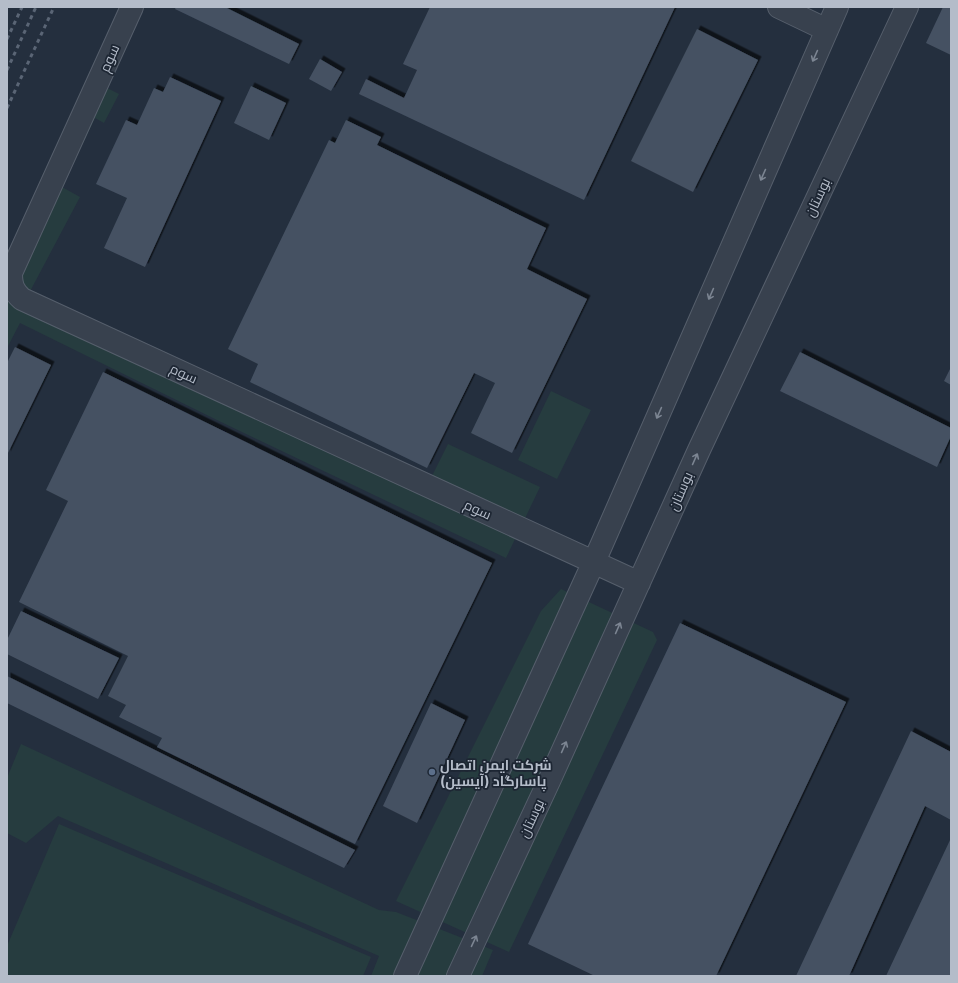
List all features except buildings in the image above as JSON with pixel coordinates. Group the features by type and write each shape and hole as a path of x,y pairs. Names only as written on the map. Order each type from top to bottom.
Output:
{"lane":[{"name":"سوم","path":"132,7 11,273 11,285 15,293 22,299 639,583"},
{"path":"779,7 826,30"},
{"path":"405,976 594,562 837,7"},
{"name":"بوستان","path":"458,976 699,450 906,7"}],"green space":[{"path":"87,78 119,94 104,123 95,118 62,187 80,197 26,299 430,480 448,444 540,487 506,558 219,421 20,323 7,348 7,256"},
{"path":"551,391 591,410 557,479 518,460"},
{"path":"561,589 653,632 657,640 509,952 396,901 541,611"},
{"path":"21,744 379,910 396,912 493,950 482,976 371,976 379,956 58,816 26,843 7,833 7,778"},
{"path":"59,824 371,957 363,976 7,976 7,946"}],"railway":[{"path":"7,39 22,7"},
{"path":"7,70 36,7"},
{"path":"7,108 54,7"}],"place":[{"name":"شرکت ایمن اتصال پاسارگاد (آیسین)","path":"432,772"}]}
